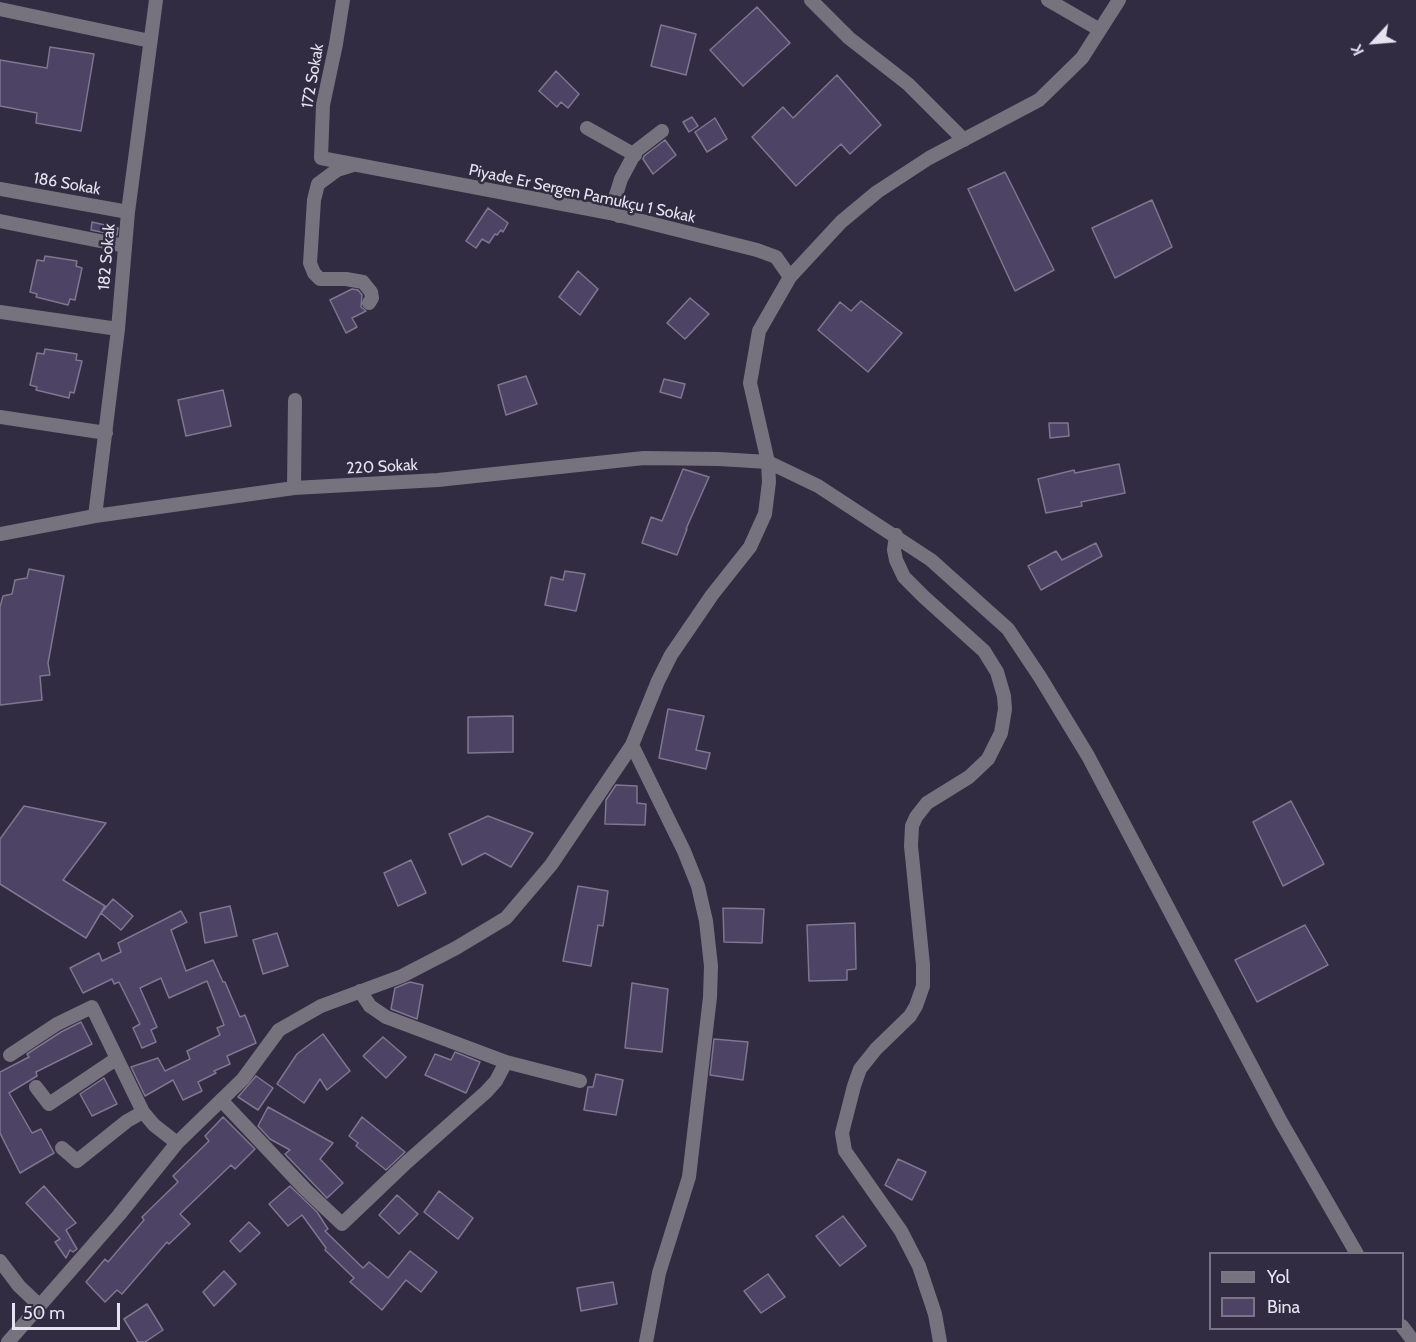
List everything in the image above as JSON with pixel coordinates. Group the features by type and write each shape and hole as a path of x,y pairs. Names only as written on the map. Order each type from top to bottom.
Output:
{"street":[{"name":"182 Sokak","path":"95,516 118,329 128,212 156,0"},
{"name":"172 Sokak","path":"321,158 323,105 343,0"},
{"path":"811,0 849,38 908,84 964,140"},
{"path":"1048,0 1100,30"},
{"path":"8,1342 177,1143 243,1079 279,1030 321,1006 402,976 456,948 506,918 552,864 632,745 671,655 705,604 750,547 758,532 768,495 768,462 750,383 759,331 790,277 842,222 877,192 929,158 1039,100 1082,58 1119,0"},
{"path":"0,9 150,41"},
{"path":"587,128 635,155"},
{"path":"619,216 615,198 621,178 636,151 662,131"},
{"name":"Piyade Er Sergen Pamukçu 1 Sokak","path":"321,158 619,216 757,250 776,257 790,277"},
{"path":"355,165 337,170 318,184 314,200 310,263 314,273 320,279 346,279 363,282 371,292 372,298 369,303"},
{"name":"186 Sokak","path":"0,189 128,212"},
{"path":"0,221 124,246"},
{"path":"0,312 118,329"},
{"path":"294,489 295,400"},
{"path":"0,417 106,433"},
{"name":"220 Sokak","path":"0,534 95,516 294,489 438,480 644,458 768,462"},
{"path":"768,462 818,486 931,560 1008,629 1088,756 1280,1120 1356,1252"},
{"path":"896,536 894,550 904,577 984,651 998,672 1005,709 1001,733 988,759 969,777 927,802 916,817 911,836 924,975 923,986 910,1016 876,1049 860,1069 842,1133 842,1145 845,1151 901,1231 919,1266 935,1314 940,1342"},
{"path":"632,745 684,851 698,886 706,921 711,966 710,997 689,1177 659,1273 646,1342"},
{"path":"360,991 370,1006 386,1017 506,1062 579,1081"},
{"path":"10,1055 57,1024 92,1006 143,1112 154,1125 177,1143"},
{"path":"36,1087 49,1104 116,1059"},
{"path":"222,1100 306,1190 342,1224 486,1092 506,1062"},
{"path":"62,1148 77,1161 127,1121 143,1112"},
{"path":"0,1261 19,1286 39,1305"},
{"path":"1404,1329 1414,1342"}],"building":[{"path":"757,7 790,43 743,86 710,50"},
{"path":"661,25 696,34 686,75 651,66"},
{"path":"50,47 94,54 81,131 36,123 37,113 0,106 0,60 47,68"},
{"path":"556,71 579,94 568,108 561,102 557,107 539,91"},
{"path":"837,75 881,125 850,154 841,144 796,186 752,137 783,107 793,118"},
{"path":"692,117 698,126 689,132 683,122"},
{"path":"715,118 727,139 707,152 695,132"},
{"path":"665,140 676,155 653,174 643,159 644,156"},
{"path":"1005,172 1054,270 1015,291 968,189"},
{"path":"1152,200 1172,247 1115,278 1092,228"},
{"path":"488,208 508,223 503,232 501,230 497,235 495,234 489,243 482,239 476,248 466,241"},
{"path":"92,222 118,228 117,235 91,230"},
{"path":"45,256 77,261 76,266 82,268 75,300 70,299 68,305 36,297 37,294 30,292 37,260 44,261"},
{"path":"578,271 598,289 580,315 559,297"},
{"path":"352,289 358,290 362,295 361,307 366,311 352,318 357,327 346,333 330,300"},
{"path":"690,298 709,314 685,339 667,323"},
{"path":"861,301 902,333 868,372 818,330 840,302 851,311"},
{"path":"45,349 77,354 76,360 82,361 74,393 70,392 69,398 36,390 37,387 30,385 37,353 44,354"},
{"path":"526,376 537,404 506,415 498,385"},
{"path":"664,379 685,384 681,398 660,392"},
{"path":"223,390 231,426 186,436 178,400"},
{"path":"1049,423 1068,423 1069,436 1050,438"},
{"path":"1119,464 1125,493 1081,502 1082,506 1046,513 1038,479 1074,470 1075,473"},
{"path":"683,469 709,477 677,555 642,543 651,517 662,521"},
{"path":"1096,543 1102,556 1041,590 1028,566 1056,551 1062,560"},
{"path":"29,569 64,576 48,663 50,675 40,676 42,700 0,705 0,607 3,596 12,594 15,580 27,578"},
{"path":"565,571 585,574 576,611 545,605 551,577 563,580"},
{"path":"668,709 704,716 696,750 710,753 706,769 659,758"},
{"path":"513,716 513,752 468,753 468,717"},
{"path":"616,785 637,786 637,803 646,804 645,825 605,824 606,800"},
{"path":"1291,801 1324,864 1283,886 1253,822"},
{"path":"24,806 106,823 63,880 105,906 86,938 0,884 0,839"},
{"path":"488,816 533,833 511,867 485,853 462,865 449,834"},
{"path":"411,860 426,893 398,906 384,873"},
{"path":"578,886 608,891 603,926 598,925 591,966 563,961"},
{"path":"113,899 133,916 121,930 101,913"},
{"path":"230,906 237,936 205,943 200,913"},
{"path":"723,908 764,909 762,943 724,942"},
{"path":"181,911 187,922 171,930 186,971 213,960 240,1017 245,1015 256,1043 227,1056 230,1064 198,1082 202,1091 183,1100 173,1080 145,1096 131,1067 158,1058 165,1071 190,1059 187,1051 220,1035 217,1028 224,1025 207,981 169,998 161,978 140,988 157,1027 151,1030 156,1042 142,1048 133,1028 140,1024 119,982 114,984 112,979 83,993 70,968 99,953 102,961 121,952 118,943"},
{"path":"855,923 856,969 847,970 847,980 809,981 807,925"},
{"path":"1305,925 1328,965 1257,1002 1235,960"},
{"path":"277,933 288,966 263,974 253,940"},
{"path":"410,982 423,985 417,1019 391,1009 395,988"},
{"path":"632,983 668,989 662,1052 625,1048"},
{"path":"81,1022 92,1044 36,1072 37,1076 9,1093 32,1133 41,1129 54,1153 20,1173 0,1133 0,1072 29,1057 27,1054"},
{"path":"323,1034 350,1071 327,1090 320,1079 304,1103 277,1084 297,1054"},
{"path":"383,1037 406,1057 386,1078 363,1056"},
{"path":"714,1039 748,1042 743,1080 710,1075"},
{"path":"455,1052 480,1062 466,1093 425,1075 435,1054 451,1060"},
{"path":"596,1074 623,1080 616,1115 584,1110 588,1087 593,1087"},
{"path":"256,1076 273,1088 258,1110 238,1097"},
{"path":"104,1078 117,1104 92,1116 80,1094"},
{"path":"268,1107 333,1143 320,1159 343,1183 327,1198 285,1154 290,1150 270,1139 258,1126"},
{"path":"223,1117 255,1149 235,1169 231,1165 180,1214 190,1224 169,1244 167,1242 122,1294 117,1290 105,1302 86,1282 105,1259 108,1262 144,1220 142,1217 178,1182 173,1176 209,1141 205,1136"},
{"path":"362,1117 405,1152 386,1170 356,1146 358,1143 349,1136"},
{"path":"898,1159 926,1172 912,1200 885,1185"},
{"path":"44,1186 76,1223 66,1230 77,1249 73,1252 70,1250 66,1258 55,1242 60,1239 26,1203"},
{"path":"290,1186 317,1212 328,1229 325,1231 363,1268 369,1262 388,1278 410,1251 437,1272 421,1292 406,1280 382,1310 350,1282 354,1278 325,1250 326,1248 302,1215 288,1226 269,1204"},
{"path":"439,1191 473,1218 458,1239 424,1212"},
{"path":"397,1195 418,1214 399,1234 379,1215"},
{"path":"843,1216 866,1246 840,1266 816,1236"},
{"path":"249,1222 260,1233 240,1252 230,1241"},
{"path":"224,1271 236,1284 214,1306 203,1292"},
{"path":"768,1274 785,1297 761,1313 744,1291"},
{"path":"613,1282 617,1304 581,1311 577,1288"},
{"path":"147,1304 163,1330 145,1342 138,1342 124,1319"}]}
